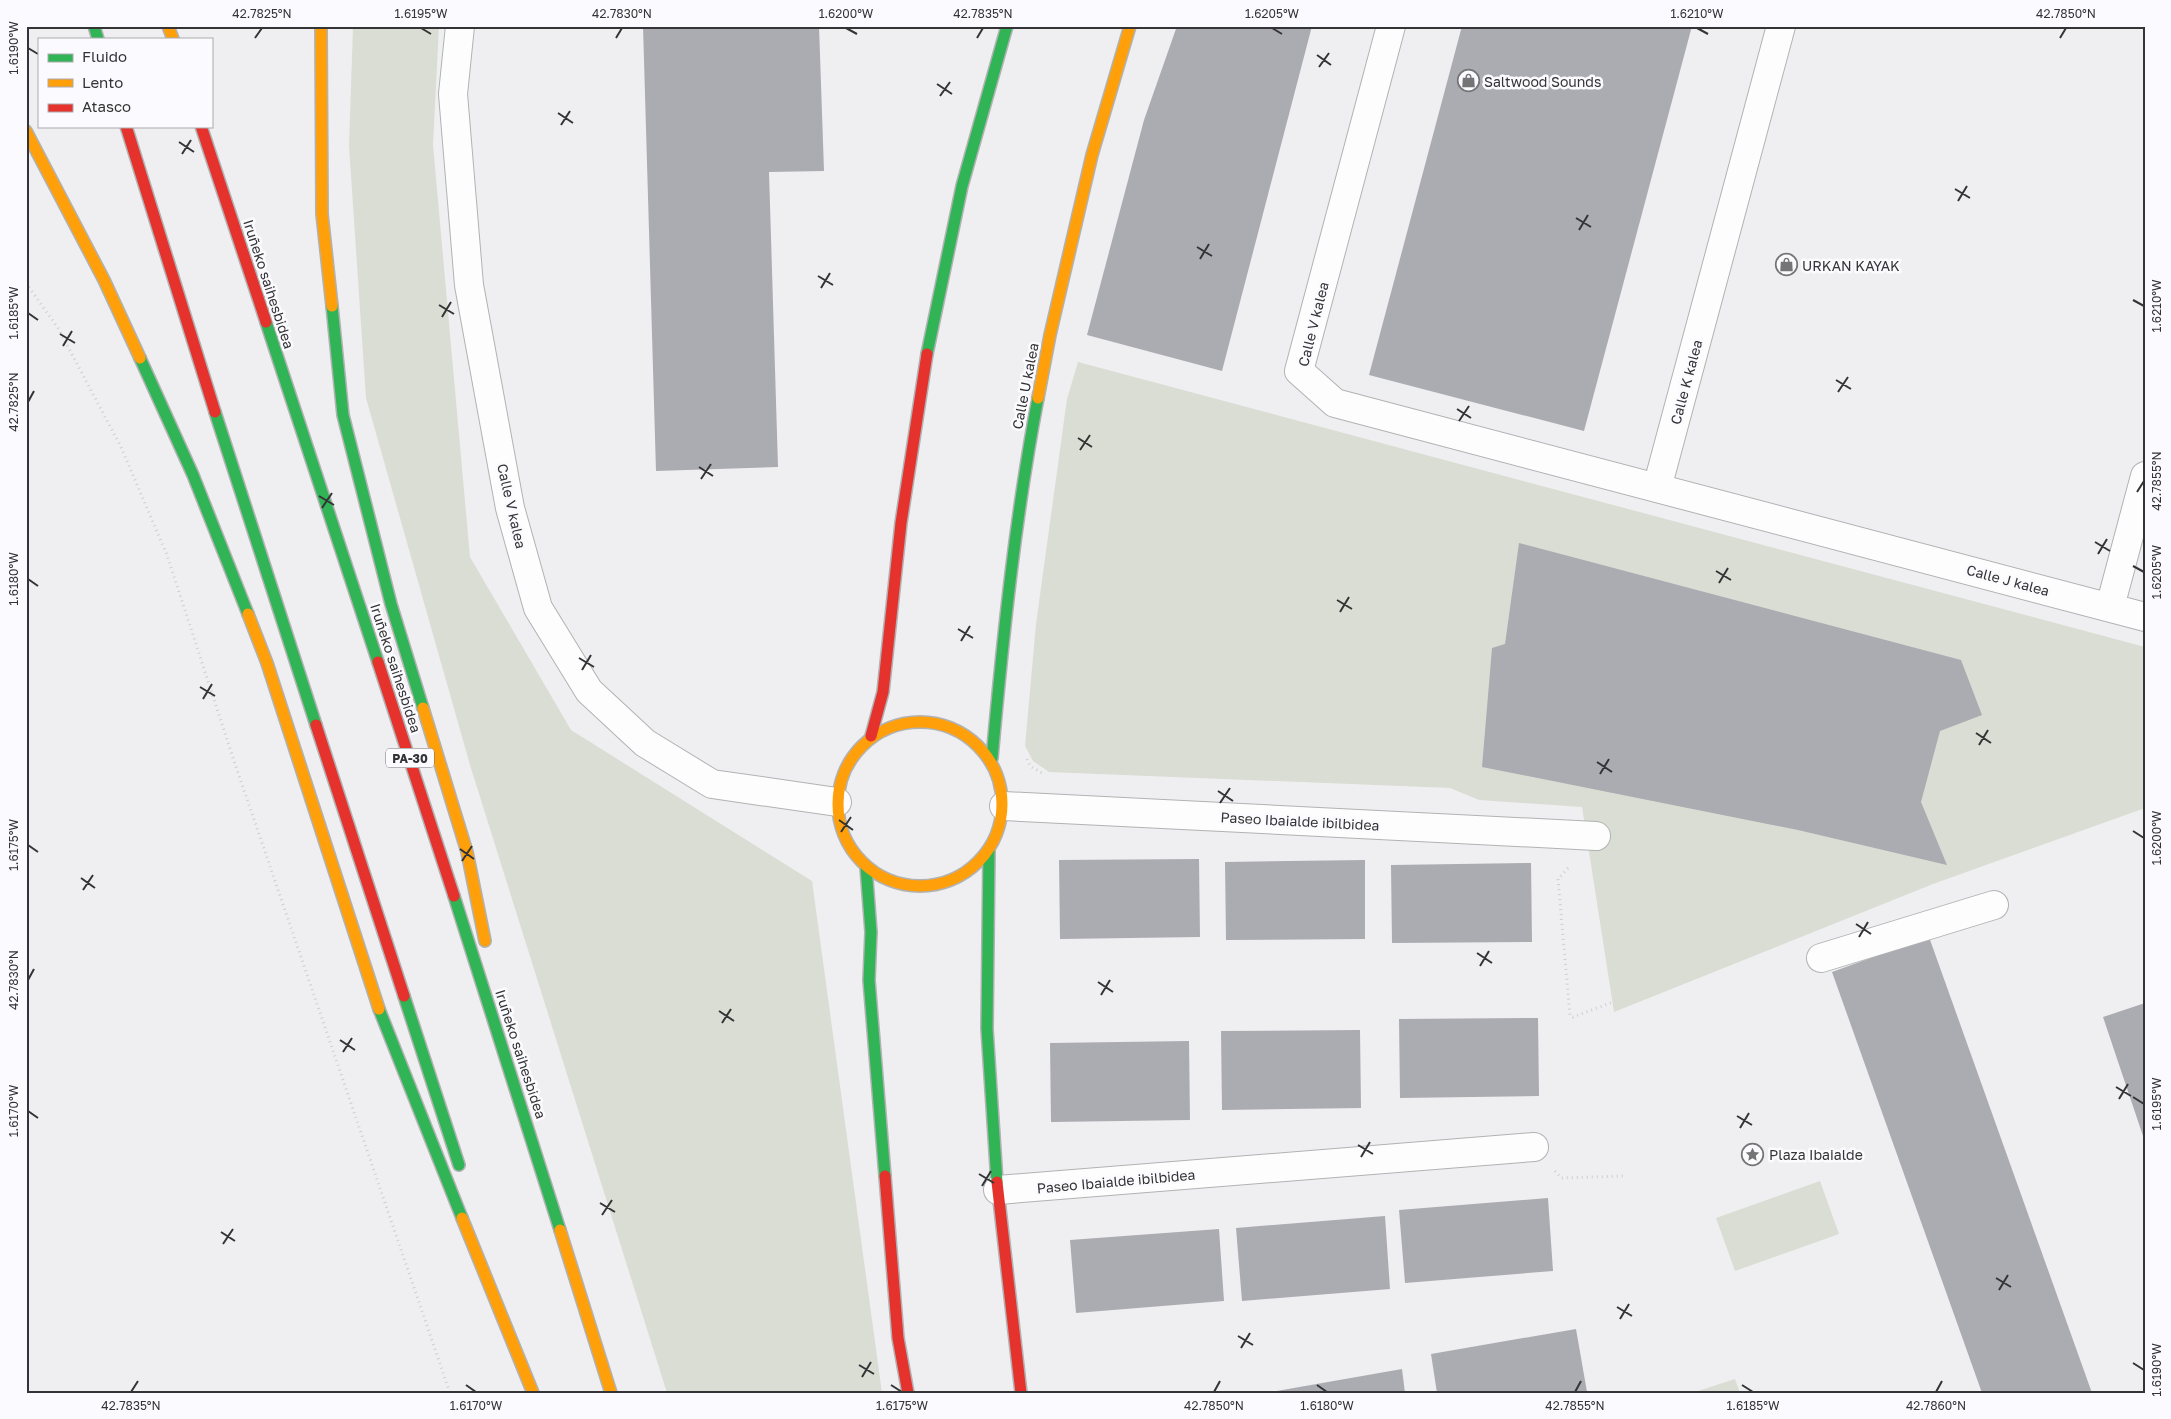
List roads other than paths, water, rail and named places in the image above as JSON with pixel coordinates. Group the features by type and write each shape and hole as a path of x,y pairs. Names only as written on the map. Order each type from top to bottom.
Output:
{"main road":[{"path":"94,26 98,38"},
{"path":"168,26 172,38"},
{"path":"322,26 322,214 343,416 391,604 467,852 487,955"},
{"path":"989,852 961,877 925,887 890,882 866,867 848,843 837,802 848,762 871,736 883,692 900,523 929,340 962,186 1007,26"},
{"name":"Calle U kalea","path":"992,758 1005,611 1025,464 1050,335 1092,155 1130,26"},
{"path":"127,128 257,546 463,1176"},
{"name":"Iruñeko saihesbidea","path":"202,128 510,1068 611,1393"},
{"path":"26,131 104,280 193,475 267,664 382,1018 534,1393"},
{"path":"871,736 909,721 955,727 992,758 1004,806 989,852 987,1029 998,1190 1021,1393"},
{"path":"866,867 871,932 871,1000 898,1338 908,1393"},
{"path":"491,974 510,1068"},
{"path":"485,1242 534,1393"}],"street":[{"name":"Calle V kalea","path":"460,26 453,94 469,285 510,508 538,608 588,691 645,743 712,784 837,802"},
{"name":"Calle V kalea","path":"1391,26 1299,371 1335,403 1657,488"},
{"name":"Calle K kalea","path":"1657,488 1781,26"},
{"path":"2110,607 2145,476"},
{"name":"Calle J kalea","path":"1657,488 2145,617"},
{"name":"Paseo Ibaialde ibilbidea","path":"1004,806 1596,836"},
{"path":"1821,958 1994,905"},
{"name":"Paseo Ibaialde ibilbidea","path":"998,1190 1534,1146"}],"place":[{"name":"Saltwood Sounds","path":"1468,81"},
{"name":"URKAN KAYAK","path":"1786,265"},
{"name":"Plaza Ibaialde","path":"1753,1154"}]}
